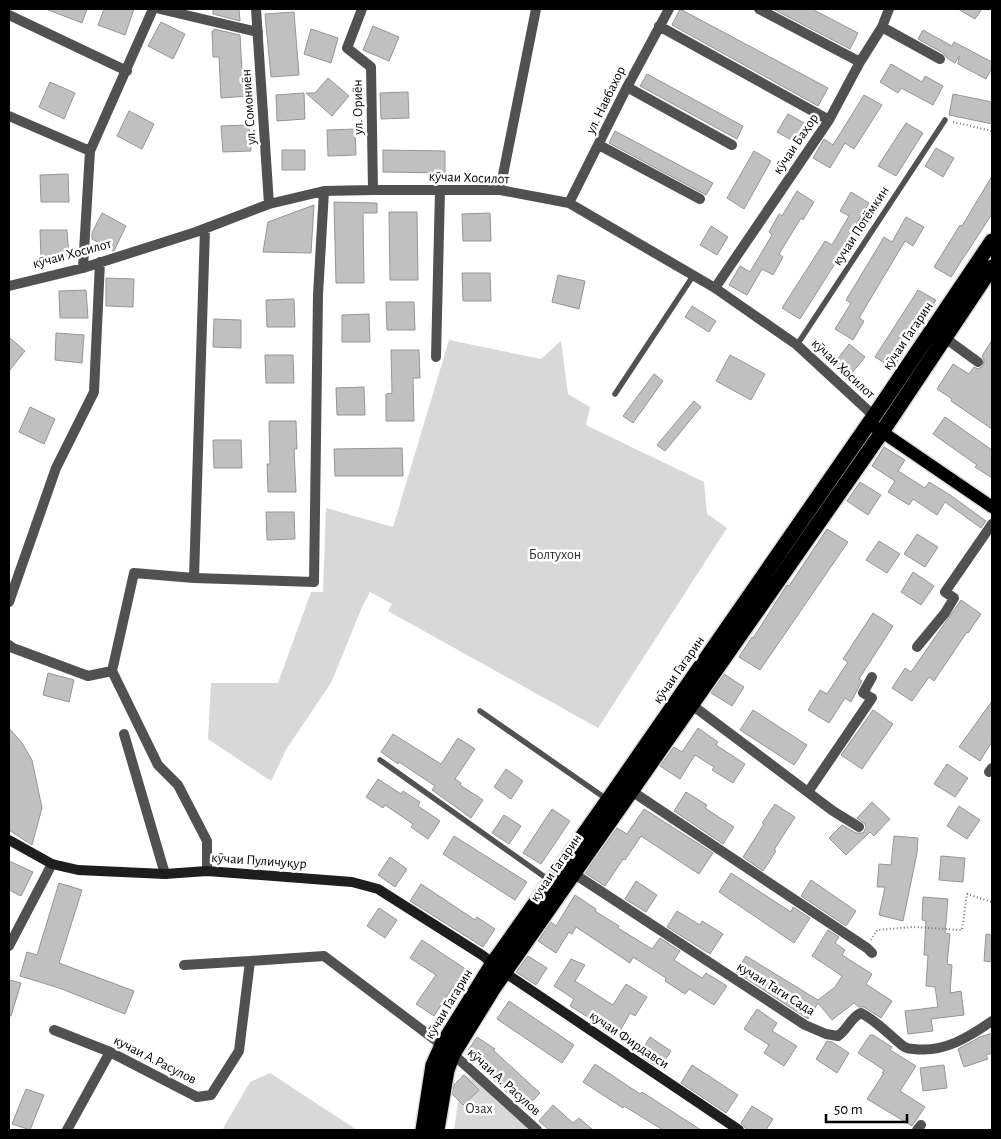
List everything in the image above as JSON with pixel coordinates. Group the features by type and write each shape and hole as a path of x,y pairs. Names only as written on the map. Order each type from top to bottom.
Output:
{"highway":[{"name":"кӯчаи Гагарин","path":"692,705 878,424 992,241"},
{"name":"кӯчаи Гагарин","path":"423,1130 433,1065 448,1049 551,882 878,424 945,338 992,267"},
{"name":"кучаи Гагарин","path":"498,968 573,873 692,705"},
{"name":"кӯчаи Гагарин","path":"436,1130 447,1070 448,1049"}],"main road":[{"path":"878,424 992,497"},
{"path":"878,424 992,506"}],"street":[{"path":"82,268 90,151 153,9"},
{"path":"160,9 258,32"},
{"name":"ул. Сомониён","path":"256,9 269,204"},
{"name":"ул. Ориён","path":"362,9 346,48 371,66 374,190"},
{"path":"500,190 536,9"},
{"name":"ул. Навбахор","path":"569,203 627,87 669,9"},
{"path":"759,9 860,62"},
{"name":"кӯчаи Баҳор","path":"714,288 829,120 860,62 882,27 889,9"},
{"path":"9,15 126,71"},
{"path":"659,26 829,120"},
{"path":"882,27 940,59"},
{"path":"627,87 732,145"},
{"path":"9,116 90,151"},
{"path":"599,145 700,198"},
{"path":"436,358 440,190"},
{"name":"кӯчаи Хосилот","path":"9,286 82,268 205,229 269,204 324,191 500,190 569,203 714,288 797,345 878,424"},
{"path":"208,870 207,841 178,785 158,765 112,671 134,573 194,578 314,582 318,295 324,191"},
{"path":"194,578 205,229"},
{"path":"9,602 56,468 94,392 100,262"},
{"path":"945,338 978,362"},
{"path":"918,647 945,613 954,598 945,592 992,524"},
{"path":"9,645 88,676 112,671"},
{"path":"808,792 872,698 863,693 872,677"},
{"path":"692,705 833,811 859,827"},
{"path":"124,734 166,874"},
{"path":"630,790 869,950"},
{"name":"кӯчаи Пуличуқур","path":"9,840 52,864 78,870 166,874 208,870 352,882 378,889 498,968"},
{"path":"9,946 52,864"},
{"name":"кучаи Таги Сада","path":"573,873 805,1025 826,1034 838,1036 845,1032 857,1014 861,1012 906,1048 928,1051 946,1046 971,1035 992,1021"},
{"path":"184,964 324,956 448,1049"},
{"name":"кучаи А.Расулов","path":"54,1030 110,1052 198,1097 211,1095 240,1051 250,961"},
{"name":"кучаи Фирдавси","path":"498,968 739,1130"},
{"name":"кӯчаи А. Расулов","path":"448,1049 537,1130"},
{"path":"67,1130 110,1052"}],"lane":[{"name":"кучаи Потёмкин","path":"797,345 946,120"},
{"path":"615,394 693,276"},
{"path":"480,711 608,800"},
{"path":"380,760 551,882"}],"path":[{"path":"946,120 992,131"},
{"path":"869,950 877,930 913,927 962,930 966,894 992,902"}],"green space":[{"name":"Болтухон","path":"449,340 541,359 561,341 568,394 590,407 586,425 704,482 707,514 727,528 598,728 388,611 392,604 370,592 331,683 287,748 271,781 208,739 211,683 278,683 311,592 323,592 326,508 393,527"},
{"path":"270,1073 357,1130 222,1130 250,1082"},
{"name":"Озах","path":"462,1074 480,1082 533,1130 454,1130"}],"building":[{"path":"46,9 87,9 82,23"},
{"path":"104,9 134,9 125,35 98,25"},
{"path":"213,9 239,9 240,21 213,14"},
{"path":"680,9 828,88 818,106 672,25"},
{"path":"773,9 812,9 858,33 850,49"},
{"path":"958,9 982,9 975,19"},
{"path":"294,12 299,75 271,77 265,14"},
{"path":"161,22 185,34 173,59 148,46"},
{"path":"373,26 399,37 389,61 363,50"},
{"path":"214,29 240,35 242,71 248,70 249,96 221,98 219,57 213,57 212,31"},
{"path":"311,29 338,38 331,63 304,54"},
{"path":"923,30 952,46 954,42 992,62 992,68 986,79 958,64 959,56 955,63 943,53 918,39"},
{"path":"891,64 922,82 925,76 943,86 933,105 901,88 898,93 880,82"},
{"path":"647,74 743,126 737,139 640,86"},
{"path":"328,78 349,96 332,116 306,93 315,93"},
{"path":"50,82 75,93 64,119 39,107"},
{"path":"408,92 409,118 381,119 380,93"},
{"path":"304,93 305,119 277,121 276,95"},
{"path":"953,94 992,102 992,124 949,115"},
{"path":"864,95 882,105 854,149 845,143 830,168 813,158 824,139 833,145"},
{"path":"129,111 154,124 142,149 117,136"},
{"path":"788,114 806,124 795,142 777,132"},
{"path":"906,123 923,133 896,176 878,166"},
{"path":"249,125 251,151 223,152 221,126"},
{"path":"355,129 356,155 328,156 327,130"},
{"path":"615,131 713,183 706,195 609,143"},
{"path":"936,148 954,158 943,177 925,166"},
{"path":"282,150 305,150 305,170 282,170"},
{"path":"383,150 445,151 445,173 383,172"},
{"path":"754,151 771,161 744,209 727,198"},
{"path":"68,174 69,202 41,202 40,175"},
{"path":"992,176 992,214 951,277 934,267 960,225 962,226"},
{"path":"797,191 814,202 803,220 801,218 779,254 783,257 773,275 762,269 747,295 729,285 740,266 750,272 772,235 769,232 779,214 782,216"},
{"path":"851,192 869,203 855,226 863,231 852,250 846,246 800,319 782,308 825,241 832,245 849,216 840,211"},
{"path":"334,202 377,203 377,213 363,213 364,283 336,283"},
{"path":"314,205 311,253 263,252 268,222"},
{"path":"389,212 417,212 418,280 390,280"},
{"path":"102,213 126,226 114,251 92,239 92,233"},
{"path":"490,213 491,241 463,241 462,214"},
{"path":"906,217 924,227 913,246 905,241 859,318 864,321 853,340 835,329 851,303 846,300 884,237 892,242"},
{"path":"711,226 728,237 717,255 700,245"},
{"path":"40,230 67,230 69,257 41,258"},
{"path":"462,273 490,273 491,301 463,301"},
{"path":"558,275 585,281 579,309 552,302"},
{"path":"106,278 134,279 133,307 106,306"},
{"path":"86,290 88,318 60,318 59,291"},
{"path":"918,290 936,300 893,368 875,357"},
{"path":"294,299 295,327 267,327 266,300"},
{"path":"386,302 414,302 415,330 387,330"},
{"path":"692,306 716,321 709,332 685,317"},
{"path":"369,314 370,342 342,342 342,315"},
{"path":"214,319 241,320 241,348 213,347"},
{"path":"56,333 84,335 82,363 55,360"},
{"path":"9,337 25,351 9,371"},
{"path":"992,340 992,429 937,389 953,364 969,374 974,367 978,369 983,366 984,360 982,356"},
{"path":"849,344 865,357 852,373 836,361"},
{"path":"391,350 419,350 420,378 413,378 414,421 386,421 386,394 392,393"},
{"path":"265,355 293,355 294,383 266,383"},
{"path":"730,355 765,374 751,400 716,381"},
{"path":"654,374 663,381 633,423 623,416"},
{"path":"364,387 365,415 337,415 336,388"},
{"path":"694,401 701,407 665,451 657,445"},
{"path":"30,407 55,419 44,444 19,432"},
{"path":"945,417 992,450 992,478 933,434"},
{"path":"269,421 296,421 297,449 294,449 296,492 268,492 267,464 270,464"},
{"path":"213,440 241,440 242,468 214,468"},
{"path":"884,447 905,460 898,471 925,488 929,482 950,495 986,521 981,528 945,502 937,515 913,499 909,505 888,492 895,481 872,466"},
{"path":"402,448 403,476 335,476 334,449"},
{"path":"860,482 881,495 868,515 847,501"},
{"path":"266,512 294,512 295,539 267,540"},
{"path":"827,529 848,542 760,670 739,657"},
{"path":"917,534 938,547 925,567 904,554"},
{"path":"879,541 900,554 887,573 866,560"},
{"path":"913,572 934,586 921,605 901,592"},
{"path":"961,600 981,614 934,681 929,677 912,701 892,688 905,668 911,672"},
{"path":"873,613 893,626 859,679 862,681 851,702 845,698 829,723 808,710 820,690 827,694 848,662 843,659"},
{"path":"48,673 74,680 69,702 43,695"},
{"path":"724,674 744,687 732,706 711,693"},
{"path":"992,701 992,742 980,761 959,747"},
{"path":"753,710 807,745 794,765 740,730"},
{"path":"873,710 893,724 862,769 841,755"},
{"path":"9,728 22,743 32,760 42,808 32,845 9,830"},
{"path":"698,728 718,742 716,745 745,764 733,783 712,770 714,767 695,755 680,779 660,766 674,747 682,752"},
{"path":"393,734 441,764 458,738 475,749 455,779 461,783 460,785 483,800 471,818 432,790 435,786 381,752"},
{"path":"947,764 968,778 955,797 934,784"},
{"path":"506,769 523,781 511,799 494,787"},
{"path":"378,779 401,794 403,791 420,802 418,806 440,821 428,839 411,827 413,824 385,805 383,808 366,797"},
{"path":"686,792 707,805 705,808 734,827 723,844 674,811"},
{"path":"872,802 890,819 874,836 870,832 846,855 829,838 842,825 856,833 863,833 866,828 865,824 857,818"},
{"path":"775,804 795,817 763,871 743,857"},
{"path":"959,806 980,820 967,839 947,826"},
{"path":"552,809 570,821 541,864 523,853"},
{"path":"644,809 713,853 699,874 641,836 605,886 585,873 617,828 627,834"},
{"path":"504,815 521,826 509,844 492,833"},
{"path":"454,836 527,882 515,900 443,854"},
{"path":"894,836 918,838 917,853 903,921 879,915 885,887 877,887 879,864 891,865"},
{"path":"941,856 965,858 963,882 939,880"},
{"path":"390,857 407,869 395,887 378,875"},
{"path":"9,861 33,872 21,896 9,890"},
{"path":"731,873 791,912 793,907 810,918 794,943 719,892"},
{"path":"811,880 856,911 846,926 801,896"},
{"path":"636,881 657,895 646,912 625,899"},
{"path":"59,883 82,890 59,963 134,991 125,1014 59,988 20,976 27,952 37,955"},
{"path":"421,884 475,920 477,917 495,929 483,947 410,901"},
{"path":"575,895 596,909 595,911 619,926 618,928 652,949 660,938 680,951 674,960 702,978 706,973 727,986 714,1005 689,989 685,994 665,981 666,978 633,957 630,963 576,927 572,934 569,932 556,953 538,941 551,922 556,926"},
{"path":"923,897 948,899 945,933 950,934 947,964 952,965 950,993 961,991 964,1015 931,1019 933,1031 908,1034 905,1011 938,1007 935,987 926,986 928,955 924,955 926,921 922,920"},
{"path":"379,908 397,920 385,938 367,926"},
{"path":"677,911 700,925 702,921 723,934 710,954 667,927"},
{"path":"828,930 839,937 835,943 845,950 842,955 872,974 866,984 892,1001 881,1018 854,1003 832,1020 818,1003 808,1019 736,972 746,956 818,1000 835,987 842,976 812,956"},
{"path":"986,934 992,935 992,962 984,961"},
{"path":"422,940 467,970 434,1016 416,1004 436,975 410,958"},
{"path":"528,956 547,968 536,985 516,972"},
{"path":"571,959 585,965 575,981 613,1005 626,984 647,997 635,1016 630,1013 619,1033 593,1016 591,1019 570,1006 574,999 554,986"},
{"path":"9,980 21,983 11,1016 9,1016"},
{"path":"509,1001 574,1045 562,1063 497,1019"},
{"path":"757,1009 777,1023 772,1031 797,1046 784,1066 764,1053 769,1045 744,1029"},
{"path":"992,1033 992,1053 986,1055 988,1059 964,1067 958,1049"},
{"path":"870,1035 892,1047 890,1050 916,1066 900,1091 925,1107 912,1126 867,1099 884,1073 882,1073 884,1070 858,1053"},
{"path":"477,1037 495,1049 493,1050 540,1093 525,1109 489,1076 492,1073 465,1055"},
{"path":"650,1037 671,1051 660,1068 639,1055"},
{"path":"827,1041 832,1042 849,1053 837,1073 816,1059"},
{"path":"595,1064 640,1094 642,1092 701,1130 663,1130 624,1106 623,1108 583,1082"},
{"path":"692,1065 738,1095 726,1113 681,1083"},
{"path":"944,1065 947,1088 923,1091 920,1068"},
{"path":"464,1075 479,1090 463,1105 452,1094 454,1085"},
{"path":"26,1089 44,1095 30,1130 12,1124"},
{"path":"553,1105 573,1123 579,1118 593,1130 549,1130 539,1121"},
{"path":"752,1106 773,1119 766,1130 747,1130 741,1123"}]}
